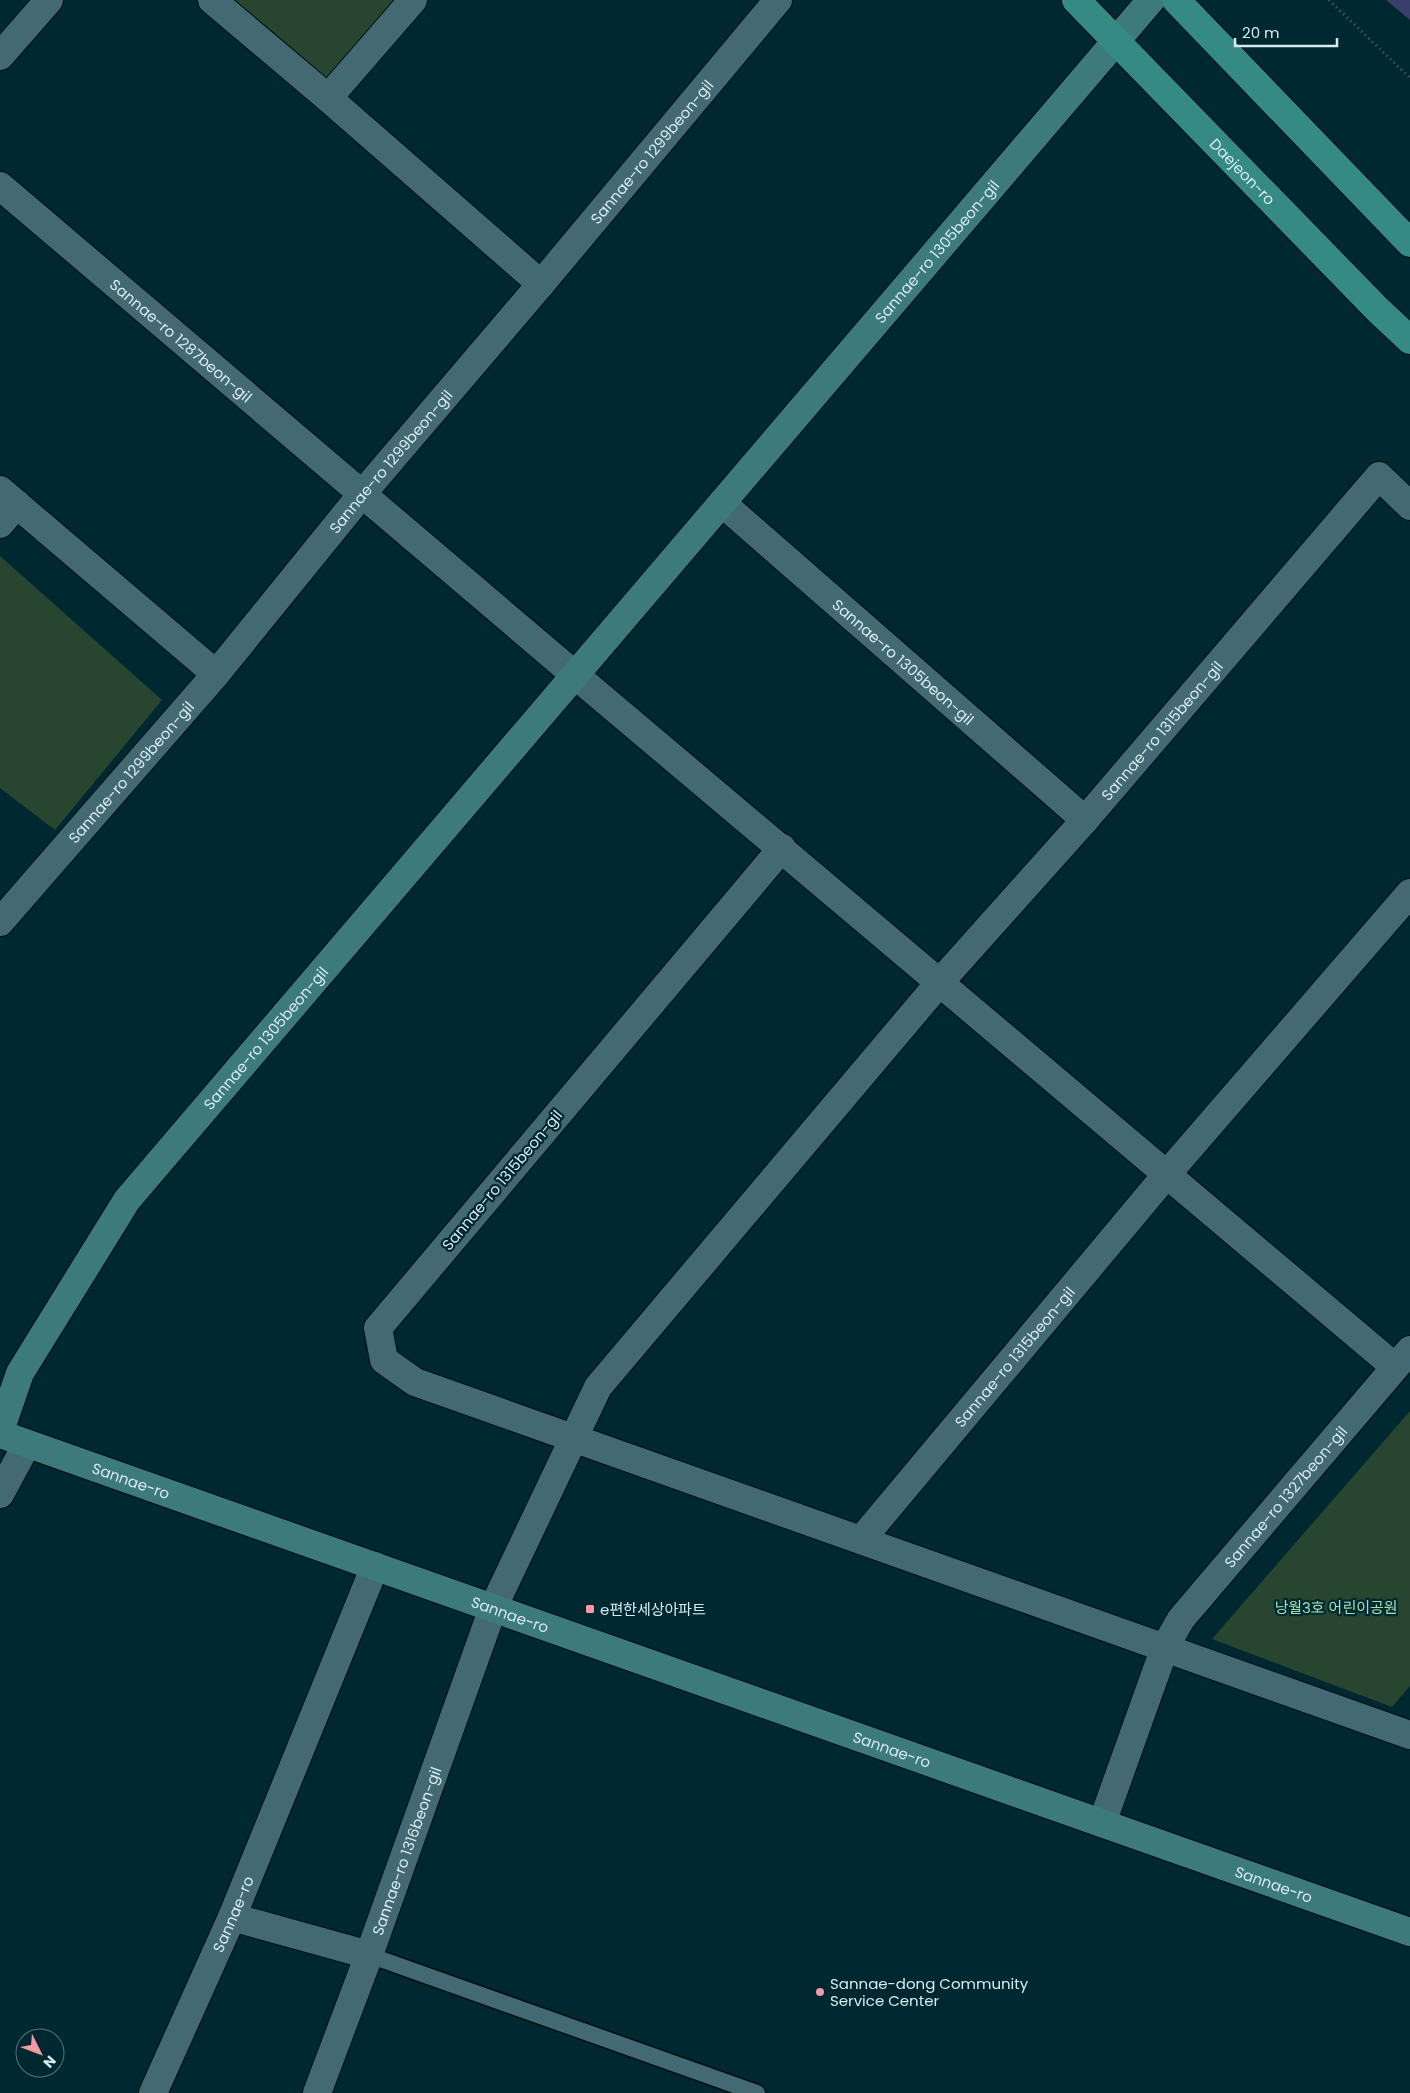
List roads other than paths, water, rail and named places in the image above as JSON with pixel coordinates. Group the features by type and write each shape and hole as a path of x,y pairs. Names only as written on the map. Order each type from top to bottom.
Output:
{"main road":[{"name":"Daejeon-ro","path":"1076,0 1377,310 1410,340"},
{"name":"Sannae-ro 1305beon-gil","path":"0,1432 20,1373 127,1200 1151,0"},
{"path":"1176,0 1410,243"},
{"name":"Sannae-ro","path":"0,1432 27,1444 1410,1932"}],"street":[{"path":"0,56 49,0"},
{"path":"212,0 328,98 541,284"},
{"path":"328,98 413,0"},
{"name":"Sannae-ro 1299beon-gil","path":"0,922 216,674 362,494 541,284 778,0"},
{"name":"Sannae-ro 1287beon-gil","path":"0,186 575,675"},
{"name":"Sannae-ro 1315beon-gil","path":"493,1608 598,1388 940,982 1086,820 1380,476 1410,506"},
{"name":"Sannae-ro 1305beon-gil","path":"722,503 1086,820"},
{"path":"6,506 216,674"},
{"path":"575,675 1167,1174 1403,1358"},
{"name":"Sannae-ro 1315beon-gil","path":"782,848 378,1328 384,1360 415,1382 1165,1647"},
{"name":"Sannae-ro 1315beon-gil","path":"861,1540 1167,1174 1410,893"},
{"name":"Sannae-ro 1327beon-gil","path":"1102,1823 1165,1647 1181,1619 1403,1358"},
{"path":"0,1494 27,1444"},
{"name":"Sannae-ro","path":"153,2093 232,1917 375,1566"},
{"name":"Sannae-ro 1316beon-gil","path":"317,2093 493,1608"},
{"path":"1165,1647 1405,1725"},
{"path":"232,1917 369,1954"}],"lane":[{"path":"369,1954 756,2093"}],"water":[{"path":"1386,0 1410,0 1410,20"}],"place":[{"name":"e편한세상아파트","path":"590,1609"},
{"name":"Sannae-dong Community Service Center","path":"820,1992"}],"park label":[{"name":"낭월3호 어린이공원","path":"1336,1607"}]}
